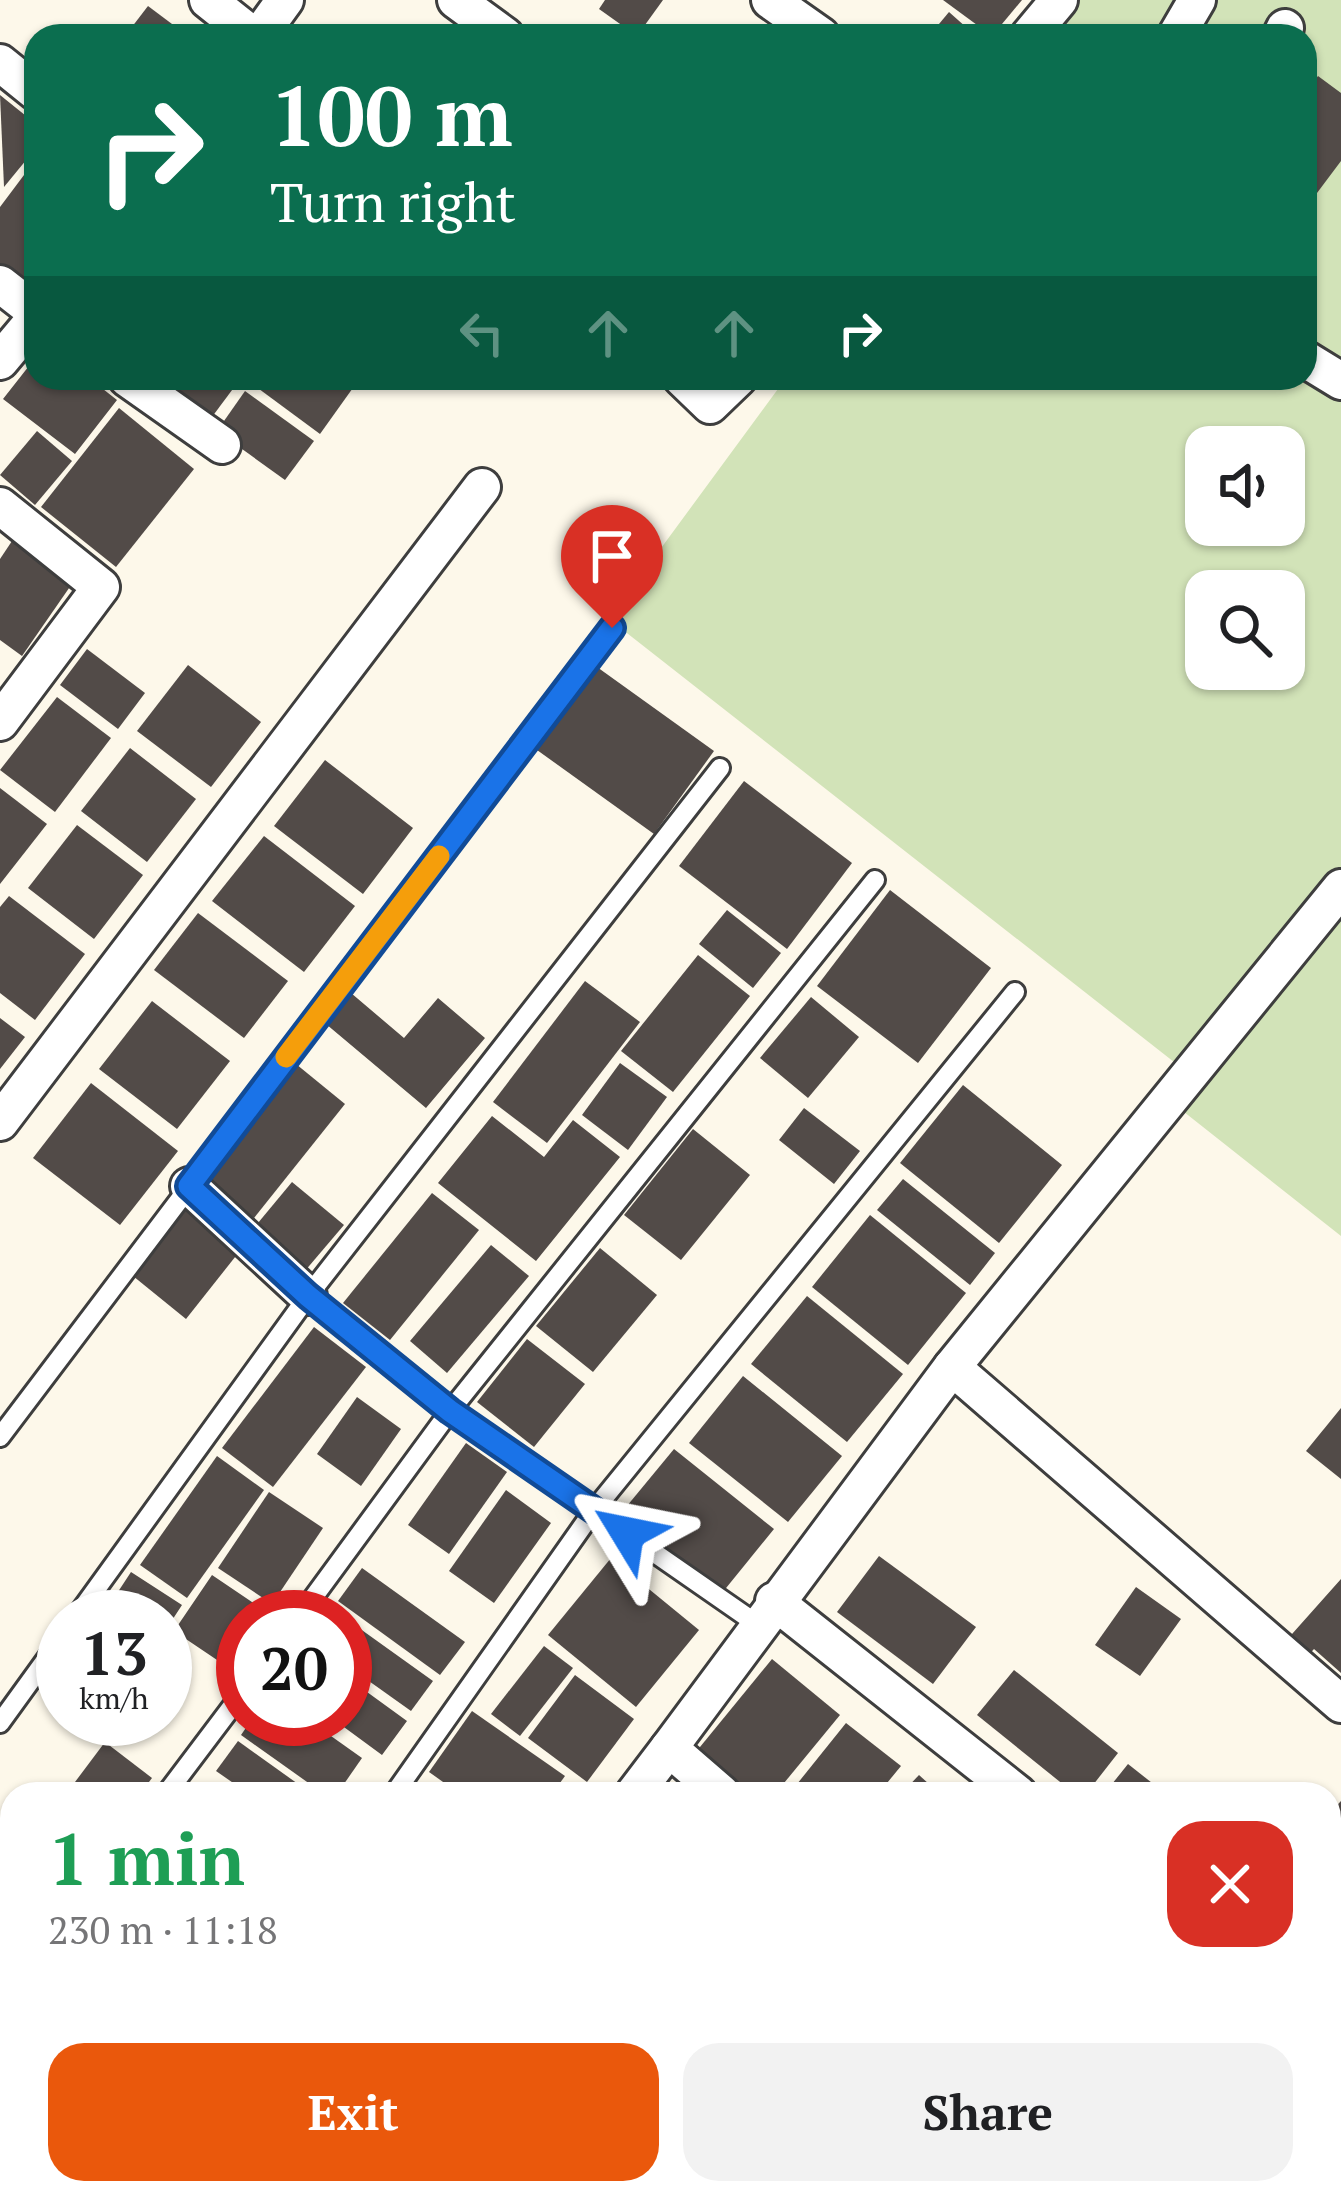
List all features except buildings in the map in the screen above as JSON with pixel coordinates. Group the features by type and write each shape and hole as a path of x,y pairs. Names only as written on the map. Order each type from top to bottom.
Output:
{"street":[{"path":"208,0 240,24"},
{"path":"266,24 285,0"},
{"path":"456,0 489,24"},
{"path":"770,0 814,24"},
{"path":"1039,24 1059,0"},
{"path":"0,62 24,82"},
{"path":"0,284 24,305"},
{"path":"0,361 24,330"},
{"path":"145,390 222,446"},
{"path":"694,390 710,405 726,390"},
{"path":"0,1122 482,487"},
{"path":"0,506 101,586 0,722"},
{"path":"643,1782 952,1367 1341,888"},
{"path":"189,1186 308,1296"},
{"path":"952,1367 1341,1705"},
{"path":"766,1612 1001,1782"},
{"path":"669,1748 708,1782"}],"lane":[{"path":"0,1437 612,628"},
{"path":"96,1590 308,1296 720,768"},
{"path":"319,1590 450,1411 875,880"},
{"path":"402,1782 594,1510 1015,992"},
{"path":"308,1296 450,1411 594,1510 766,1612"},
{"path":"0,1723 36,1673"},
{"path":"175,1782 216,1728"}],"green space":[{"path":"1063,0 1341,0 1341,1236 1179,1108 1174,1062 609,619 777,390 1317,390 1317,24 1045,24"}],"slow traffic":[{"path":"286,1057 439,856"}],"route":[{"path":"612,628 189,1186 308,1296 450,1411 627,1533"}]}
